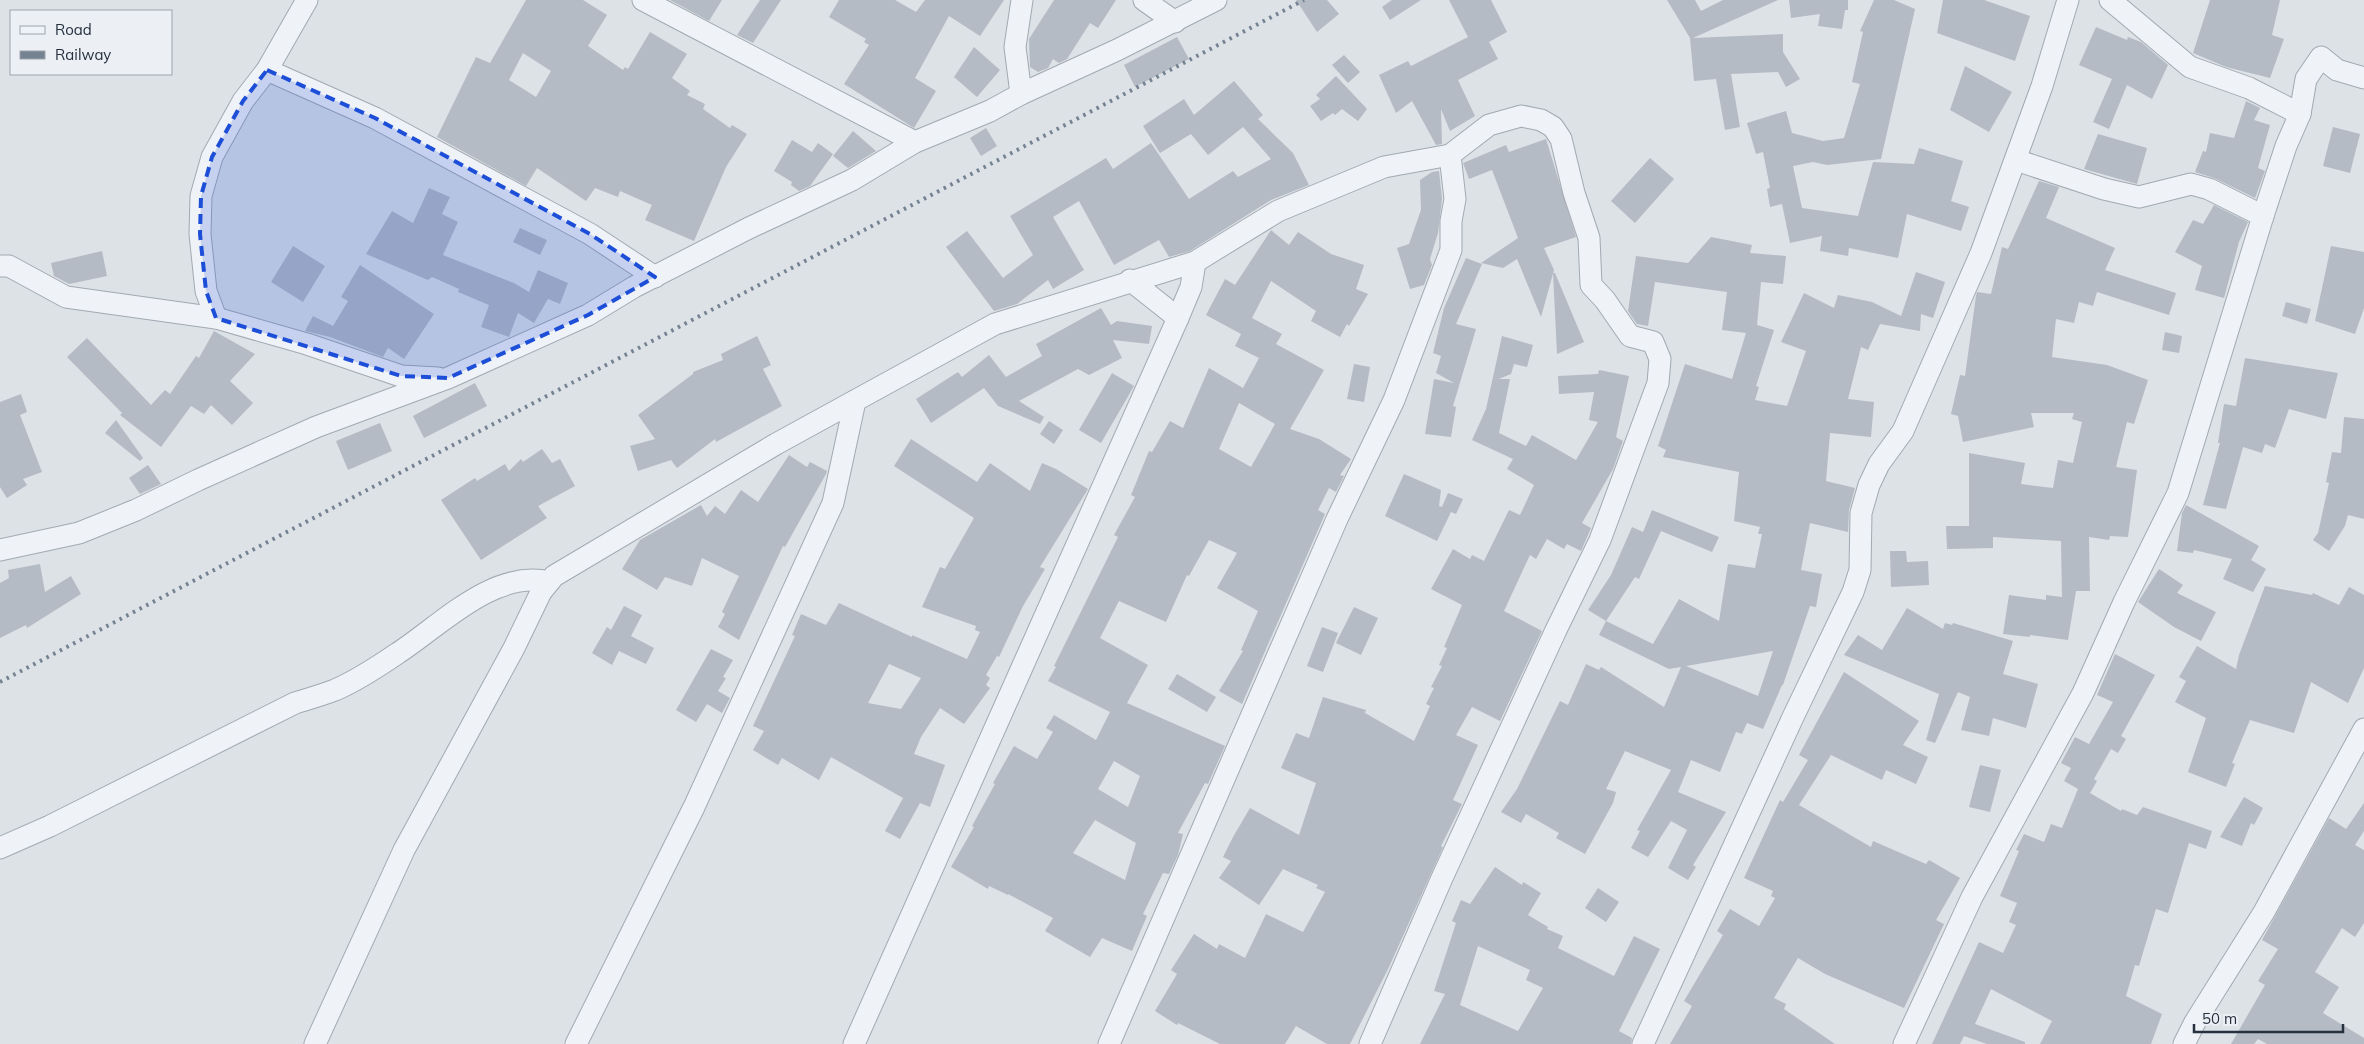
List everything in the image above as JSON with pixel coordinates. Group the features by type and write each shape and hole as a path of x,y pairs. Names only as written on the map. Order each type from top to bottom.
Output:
{"street":[{"path":"216,318 206,291 200,234 201,196 212,157 243,101 267,70 307,0"},
{"path":"643,0 915,142"},
{"path":"1021,94 1015,46 1022,0"},
{"path":"1144,0 1175,22"},
{"path":"0,550 79,533 141,507 316,427 448,378 588,315 655,277 749,228 852,180 915,142 990,110 1175,22 1216,0"},
{"path":"1644,1044 1793,717 1853,592 1860,570 1861,513 1869,485 1879,464 1903,431 1981,253 2042,86 2068,0"},
{"path":"2110,0 2190,67 2249,88 2300,114"},
{"path":"1904,1044 1972,897 2083,693 2124,602 2178,494 2263,216 2286,146 2300,114 2306,79 2322,56 2337,70 2364,78"},
{"path":"267,70 375,118 590,234 655,277"},
{"path":"315,1044 404,850 514,648 541,592 554,576 776,444 995,324 1130,280 1195,262 1278,211 1384,167 1450,155 1489,125 1521,116 1541,120 1553,127 1561,139 1566,152 1574,193 1589,238 1591,285 1605,300 1630,336 1653,342 1660,359 1659,372 1651,404 1600,540 1556,630 1442,878 1370,1044"},
{"path":"1109,1044 1190,863 1337,519 1394,400 1452,250 1451,221 1455,199 1450,155"},
{"path":"2016,160 2104,189 2139,197 2191,184 2210,189 2263,216"},
{"path":"854,1044 1178,318 1191,287 1195,262"},
{"path":"0,266 9,266 66,297 216,318 307,344 401,376 448,378"},
{"path":"1130,280 1178,318"},
{"path":"576,1044 694,807 833,503 855,401"},
{"path":"0,848 50,826 295,703 336,690 398,653 449,616 491,589 517,581 536,579 550,582"},
{"path":"2184,1044 2264,912 2364,729"}],"highlighted area":[{"path":"267,70 375,118 590,234 655,277 588,315 448,378 401,376 216,318 206,291 200,234 201,196 212,157 243,101"}],"building":[{"path":"526,0 583,0 607,15 588,46 623,70 625,67 628,69 650,32 687,54 672,78 690,91 687,95 705,104 703,109 730,128 732,125 747,134 726,167 694,241 645,220 652,205 620,191 618,197 595,188 586,201 537,168 526,186 437,137 476,57 490,63","holes":["523,53 551,71 536,97 509,80"]},
{"path":"670,0 722,0 709,21"},
{"path":"760,0 781,0 753,43 737,35"},
{"path":"839,0 895,0 916,12 925,0 1004,0 980,36 949,16 915,78 936,91 914,128 844,84 869,45 864,42 866,39 829,17"},
{"path":"1054,0 1116,0 1098,28 1090,23 1067,59 1059,63 1053,59 1048,68 1038,72 1030,67 1029,39"},
{"path":"1296,0 1327,0 1339,14 1317,32"},
{"path":"1392,0 1421,0 1390,20 1382,7"},
{"path":"1449,0 1491,0 1507,32 1489,42 1498,59 1458,80 1475,116 1450,131 1441,109 1442,144 1436,145 1412,101 1396,113 1379,75 1408,61 1411,66 1468,37"},
{"path":"1667,0 1695,0 1701,11 1723,0 1778,0 1693,38 1783,34 1783,52 1800,79 1786,87 1778,72 1731,74 1740,127 1725,130 1716,79 1694,81 1690,38"},
{"path":"1789,0 1848,0 1848,10 1845,10 1842,29 1818,26 1820,14 1791,18"},
{"path":"1874,0 1894,0 1915,9 1881,159 1827,165 1813,162 1793,166 1802,208 1858,216 1873,162 1914,164 1919,148 1963,161 1951,201 1969,207 1961,231 1907,214 1898,258 1849,248 1848,256 1820,251 1822,236 1790,243 1782,204 1770,207 1767,189 1770,188 1763,152 1756,154 1747,123 1786,111 1792,133 1823,141 1844,138 1860,84 1852,82 1863,32 1860,31"},
{"path":"1943,0 1984,0 2030,16 2015,61 1937,33"},
{"path":"2210,0 2280,0 2272,35 2284,39 2270,78 2226,67 2193,53"},
{"path":"2096,27 2127,40 2128,37 2141,42 2168,65 2152,99 2127,85 2109,129 2093,122 2112,79 2079,65"},
{"path":"1177,37 1189,59 1135,87 1124,65"},
{"path":"974,47 1000,70 977,97 954,77"},
{"path":"1344,55 1360,72 1348,83 1332,65"},
{"path":"1965,66 2012,92 1989,132 1950,110"},
{"path":"1336,76 1367,109 1358,121 1342,109 1335,115 1333,113 1321,121 1310,106 1320,99 1316,95"},
{"path":"1234,81 1263,115 1258,119 1293,153 1309,185 1271,200 1190,251 1169,257 1159,240 1114,265 1079,201 1053,217 1084,270 1053,289 1048,280 1017,304 994,311 946,247 967,231 1003,278 1033,255 1010,216 1106,158 1113,169 1151,143 1189,199 1233,171 1238,177 1271,159 1243,127 1208,155 1191,134 1160,153 1143,126 1184,99 1194,115"},
{"path":"2246,101 2260,108 2254,120 2270,125 2258,168 2265,171 2255,198 2214,178 2195,172 2203,151 2206,152 2210,133 2234,138"},
{"path":"2333,127 2360,134 2350,173 2323,166"},
{"path":"986,128 997,146 981,156 970,138"},
{"path":"853,131 876,151 848,168 833,156"},
{"path":"2098,134 2147,148 2137,184 2084,169"},
{"path":"1546,139 1576,237 1544,248 1554,270 1541,317 1517,259 1503,268 1481,263 1518,238 1492,170 1469,179 1463,163 1506,145 1509,152"},
{"path":"792,140 812,152 818,143 833,154 810,186 799,191 791,185 792,182 774,171"},
{"path":"1650,158 1674,179 1635,223 1611,201"},
{"path":"1439,171 1442,199 1438,233 1430,259 1432,265 1424,285 1410,289 1397,248 1409,244 1421,210 1420,180 1432,172"},
{"path":"2039,181 2059,187 2046,218 2115,248 2105,270 2176,293 2169,315 2097,292 2093,306 2079,302 2074,323 2056,319 2052,357 2107,365 2148,380 2134,424 2127,422 2116,467 2137,470 2128,537 2110,536 2109,540 2089,537 2090,591 2076,591 2068,640 2003,634 2009,595 2046,600 2046,595 2062,597 2061,541 1993,537 1993,548 1947,549 1946,526 1969,526 1969,453 2025,463 2021,484 2053,488 2058,460 2073,463 2082,422 2072,419 2074,413 2031,413 2034,427 1963,442 1958,416 1951,414 1960,375 1965,376 1977,292 1991,294 2002,247 2008,249"},
{"path":"429,188 450,197 442,214 458,222 443,255 514,283 529,292 538,270 568,283 560,304 548,299 534,323 518,313 509,337 481,327 489,305 458,292 459,289 432,277 428,280 366,254 392,211 413,223"},
{"path":"2214,205 2248,222 2239,242 2224,298 2195,290 2202,266 2175,252 2193,220 2203,224"},
{"path":"520,228 547,240 540,255 513,242"},
{"path":"1271,230 1289,245 1298,232 1331,254 1364,265 1356,289 1368,294 1349,326 1347,324 1340,337 1311,321 1316,311 1271,281 1252,318 1282,334 1276,344 1324,370 1290,429 1319,439 1351,459 1340,475 1344,476 1336,492 1329,488 1318,510 1325,514 1242,704 1219,691 1243,651 1241,650 1258,611 1217,588 1237,553 1209,540 1189,576 1187,575 1166,622 1119,601 1100,638 1148,665 1127,703 1225,746 1208,784 1205,783 1178,833 1183,834 1178,855 1169,874 1163,873 1143,914 1147,916 1132,951 1102,938 1090,957 1045,931 1053,918 1008,894 989,886 988,889 951,867 974,827 972,826 995,784 993,783 1014,746 1037,759 1053,732 1046,728 1054,715 1096,740 1110,712 1048,681 1118,537 1114,535 1135,497 1131,495 1149,451 1152,452 1170,421 1183,428 1209,368 1243,388 1259,358 1235,346 1241,334 1206,315 1225,279 1235,285","holes":["1239,403 1275,424 1251,467 1219,449","1114,761 1140,776 1128,807 1098,789","1095,820 1136,843 1125,880 1073,853"]},
{"path":"1711,237 1752,245 1750,253 1786,256 1783,284 1761,282 1757,325 1774,330 1756,386 1759,387 1755,400 1787,406 1806,351 1781,342 1804,293 1834,308 1838,295 1872,302 1901,316 1916,272 1945,282 1933,318 1921,314 1920,331 1880,324 1868,350 1861,347 1848,399 1874,402 1871,437 1830,433 1826,481 1855,488 1849,510 1848,532 1810,523 1801,570 1822,574 1816,607 1810,606 1783,685 1763,729 1747,723 1742,734 1736,732 1720,772 1691,760 1678,792 1726,812 1693,865 1696,867 1688,880 1668,868 1687,830 1671,821 1648,857 1631,848 1640,831 1637,830 1671,770 1625,751 1606,789 1616,792 1613,803 1585,854 1556,838 1559,833 1526,814 1521,823 1501,812 1517,789 1560,701 1568,705 1586,664 1599,670 1601,667 1664,707 1681,667 1669,669 1599,635 1606,621 1653,644 1679,599 1719,621 1728,564 1755,568 1762,534 1758,534 1760,527 1734,521 1739,472 1663,457 1666,450 1658,446 1685,364 1732,379 1746,333 1722,330 1727,292 1655,282 1648,326 1637,324 1628,311 1636,256 1688,263","holes":["1773,651 1758,696 1686,666"]},
{"path":"293,246 325,266 303,302 271,282"},
{"path":"2331,246 2364,252 2364,308 2355,334 2315,321"},
{"path":"102,251 107,276 69,284 54,276 51,263"},
{"path":"1466,258 1482,264 1456,324 1476,329 1453,406 1456,407 1451,437 1425,434 1434,379 1454,383 1436,373 1441,356 1433,353 1444,308"},
{"path":"360,265 434,314 404,359 388,348 383,357 330,337 305,331 313,316 333,326 348,301 341,297"},
{"path":"1553,273 1555,273 1584,342 1557,354"},
{"path":"2286,302 2311,309 2307,324 2282,316"},
{"path":"1101,308 1111,325 1117,321 1152,326 1149,344 1113,340 1122,358 1089,375 1078,369 1019,401 1044,417 1040,424 998,406 984,388 931,423 916,399 958,372 962,377 989,355 1006,377 1042,356 1036,344"},
{"path":"214,331 255,354 230,381 253,403 232,425 211,405 204,414 191,406 161,447 120,415 122,413 67,357 87,338 151,405 165,390 170,394 196,356 199,358"},
{"path":"2165,332 2182,336 2179,353 2162,350"},
{"path":"757,336 771,365 763,369 782,406 716,442 715,439 677,468 671,460 638,471 630,446 655,439 638,415 693,374 693,372 723,360 721,354"},
{"path":"1502,336 1533,345 1527,367 1514,364 1511,374 1499,379 1510,379 1499,433 1526,446 1532,435 1576,460 1598,422 1589,420 1594,392 1559,394 1558,376 1598,374 1599,370 1629,376 1616,437 1623,441 1613,469 1582,523 1591,528 1581,551 1567,544 1564,549 1547,539 1536,559 1530,555 1504,611 1542,631 1500,721 1472,707 1456,735 1478,745 1453,800 1462,804 1441,846 1443,847 1389,967 1350,1044 1327,1044 1296,1026 1285,1044 1220,1044 1178,1023 1177,1025 1155,1011 1177,974 1171,970 1194,934 1217,949 1219,944 1245,958 1266,914 1303,932 1325,892 1316,888 1318,885 1283,869 1259,905 1219,878 1231,861 1223,857 1233,837 1250,808 1299,835 1316,783 1281,768 1296,733 1309,738 1323,697 1366,710 1365,713 1414,741 1430,706 1426,704 1434,688 1431,687 1442,666 1439,665 1447,648 1444,647 1462,605 1431,589 1453,549 1470,559 1472,555 1484,561 1509,510 1520,515 1534,485 1507,469 1513,459 1472,440 1486,409"},
{"path":"2245,358 2338,373 2326,419 2289,409 2275,448 2265,444 2262,453 2243,447 2226,509 2203,505 2220,443 2218,443 2224,404 2236,406"},
{"path":"1354,364 1370,367 1364,402 1347,399"},
{"path":"1112,373 1134,386 1101,443 1079,430"},
{"path":"475,383 487,406 424,438 413,416"},
{"path":"21,394 27,412 20,415 42,472 23,479 27,485 7,498 0,487 0,402"},
{"path":"2344,417 2364,419 2364,519 2348,515 2345,526 2329,551 2313,540 2318,533 2329,483 2326,482 2332,452 2341,453"},
{"path":"116,420 143,458 140,461 105,433"},
{"path":"1049,421 1063,430 1054,444 1040,434"},
{"path":"380,423 392,451 348,470 336,441"},
{"path":"911,439 977,482 990,463 1030,491 1042,463 1056,469 1088,489 1040,567 1045,569 1023,606 999,657 997,656 986,675 990,678 986,685 990,688 964,724 940,708 921,737 914,754 945,765 930,807 920,803 900,839 885,831 903,798 831,757 819,780 782,758 778,765 753,750 764,731 753,726 795,636 792,635 801,614 826,625 839,603 912,637 912,635 967,659 980,632 975,630 976,626 922,607 940,567 945,569 974,518 894,466","holes":["889,664 921,678 901,709 868,703"]},
{"path":"542,449 552,463 560,459 575,486 538,506 547,518 481,560 441,500 475,478 477,481 505,464 509,471 521,459 523,462"},
{"path":"789,455 807,467 810,462 827,471 785,547 783,546 739,640 718,627 725,614 722,612 739,576 702,558 692,586 665,577 657,590 622,569 640,540 701,505 707,516 715,506 725,514 741,490 758,502"},
{"path":"148,465 161,484 140,494 129,478"},
{"path":"1404,474 1441,490 1439,506 1442,507 1448,493 1463,499 1456,514 1451,512 1437,541 1385,516"},
{"path":"2186,505 2259,546 2251,560 2266,569 2253,592 2223,579 2232,559 2194,550 2193,553 2177,551 2182,513"},
{"path":"1652,510 1719,537 1712,552 1661,531 1639,579 1635,577 1606,621 1588,610 1611,575 1632,527 1643,532"},
{"path":"1890,551 1906,551 1907,562 1928,561 1929,585 1891,587"},
{"path":"40,564 45,592 71,576 81,594 27,628 26,625 0,638 0,583 9,578 8,570"},
{"path":"2159,569 2183,585 2177,593 2216,612 2201,641 2174,627 2138,602"},
{"path":"2265,586 2312,595 2313,593 2339,605 2349,587 2364,595 2364,668 2348,703 2311,682 2294,733 2250,720 2232,763 2235,764 2226,787 2188,772 2206,718 2175,702 2186,681 2179,677 2197,646 2236,669 2239,655"},
{"path":"624,606 642,615 631,636 654,648 646,664 619,651 612,665 592,653 607,627 611,630"},
{"path":"1354,607 1378,618 1361,655 1336,643"},
{"path":"1907,608 1943,629 1945,623 1952,625 1953,623 2013,641 2003,674 2038,684 2026,728 1993,718 1989,736 1961,730 1970,697 1958,692 1935,743 1926,740 1939,694 1844,655 1858,635 1882,650"},
{"path":"1322,627 1338,633 1323,672 1307,666"},
{"path":"711,649 733,660 723,677 726,678 718,691 730,698 722,713 707,704 696,722 676,710"},
{"path":"2115,654 2155,675 2121,736 2126,739 2118,753 2111,749 2094,779 2097,781 2090,793 2121,811 2122,809 2137,815 2143,807 2212,831 2206,849 2189,843 2168,913 2156,909 2139,966 2135,965 2126,996 2162,1014 2151,1044 2040,1044 2052,1021 1991,989 1975,1024 2025,1042 2025,1044 1987,1044 1964,1036 1960,1044 1932,1044 1979,942 2003,953 2016,925 2009,922 2017,903 2000,896 2019,851 2016,850 2024,834 2044,842 2051,824 2062,828 2078,789 2064,781 2071,768 2061,763 2075,737 2089,744 2113,702 2097,695"},
{"path":"1844,672 1919,721 1903,745 1928,757 1916,784 1886,770 1882,780 1831,755 1799,805 1871,847 1873,841 1926,864 1929,860 1960,878 1936,920 1944,924 1904,1008 1825,974 1798,958 1774,998 1786,1004 1784,1009 1835,1044 1670,1044 1692,1006 1684,1001 1723,935 1717,931 1730,909 1759,926 1775,898 1771,896 1773,891 1744,878 1780,800 1783,802 1808,760 1799,755"},
{"path":"1177,674 1216,697 1207,712 1168,689"},
{"path":"1980,765 2001,770 1990,812 1969,807"},
{"path":"2244,797 2263,808 2254,825 2251,823 2242,846 2220,837"},
{"path":"2364,803 2364,831 2355,845 2364,850 2364,923 2355,937 2342,928 2315,972 2339,987 2323,1013 2364,1038 2364,1044 2267,1044 2258,1039 2254,1044 2231,1044 2265,985 2258,981 2278,949 2262,940 2329,818 2346,829"},
{"path":"1495,867 1522,885 1523,882 1541,893 1528,915 1548,927 1547,929 1563,936 1558,948 1614,976 1634,936 1660,949 1619,1031 1632,1038 1631,1044 1420,1044 1445,994 1434,991 1456,923 1452,921 1461,900 1470,904","holes":["1478,946 1530,970 1526,980 1543,988 1518,1031 1460,1005"]},
{"path":"1598,888 1619,902 1606,922 1585,908"}],"railway":[{"path":"0,682 1304,0"}]}
